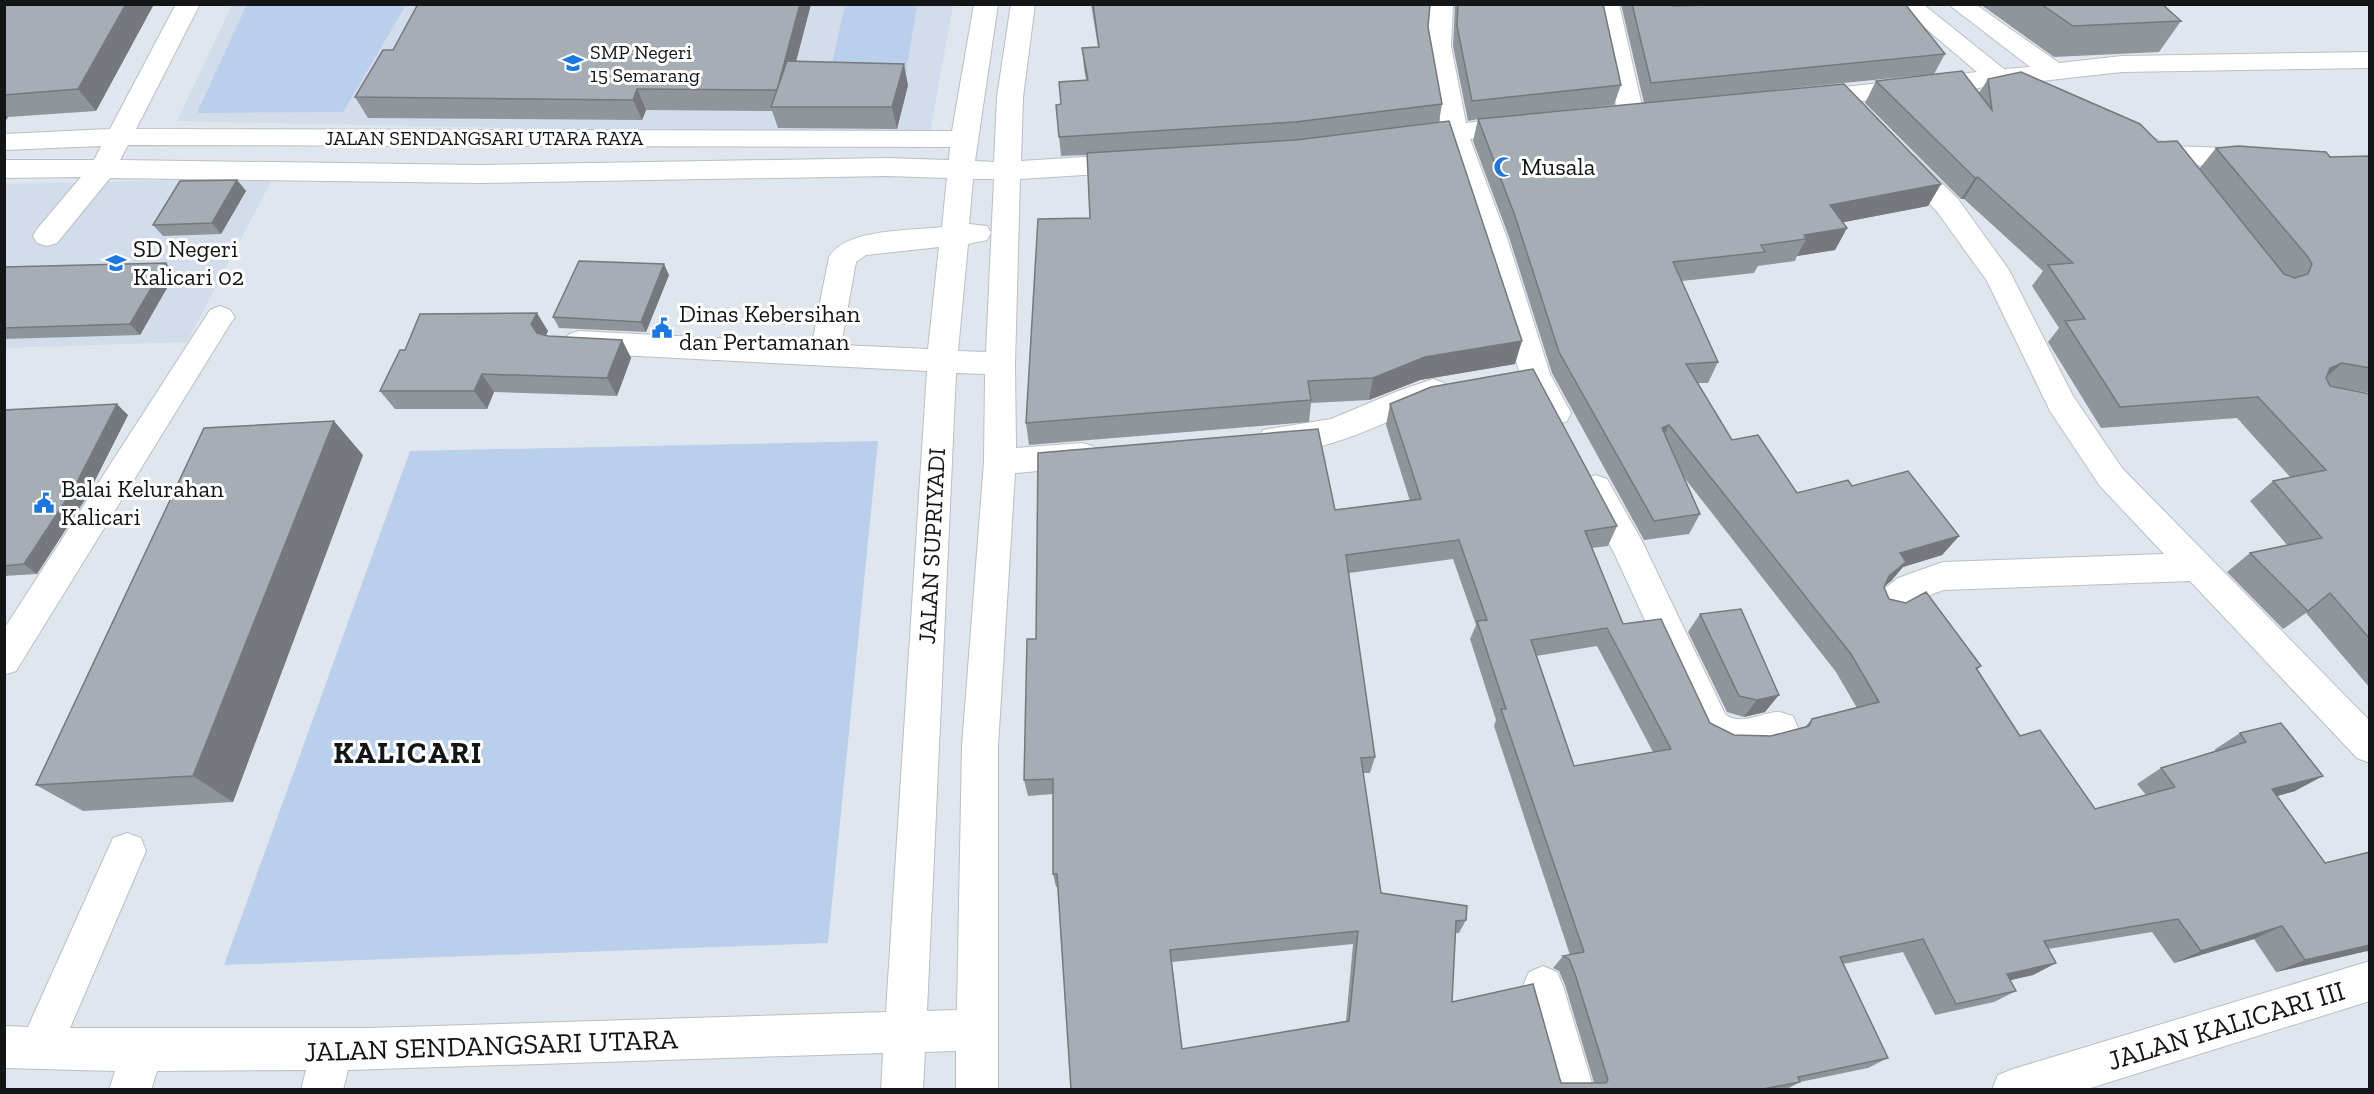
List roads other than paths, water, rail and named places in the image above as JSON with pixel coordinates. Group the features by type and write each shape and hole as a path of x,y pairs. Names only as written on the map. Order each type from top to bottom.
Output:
{"street":[{"path":"47,236 103,168 189,4"},
{"name":"JALAN SUPRIYADI","path":"902,1089 942,362 964,139 986,4"},
{"path":"977,1089 980,746 1000,462 1000,364 1010,98 1023,4"},
{"path":"1441,4 1439,46 1455,132 1493,238 1535,374 1568,436"},
{"path":"1607,4 1631,115"},
{"path":"1908,4 2000,79 2043,97"},
{"path":"1959,4 2053,71"},
{"path":"1789,100 2000,79 2122,63 2370,60"},
{"path":"1840,95 1948,206 2000,277 2061,403 2111,477 2370,746"},
{"path":"1386,141 1544,122"},
{"path":"2127,135 2169,154 2271,158"},
{"name":"JALAN SENDANGSARI UTARA RAYA","path":"4,142 120,137 964,139"},
{"path":"480,174 495,137"},
{"path":"2169,154 2190,180"},
{"name":"JALAN SENDANGSARI UTARA RAYA","path":"4,170 103,168 480,174 887,167 961,172 1156,162"},
{"path":"824,356 843,257 859,246 1004,230"},
{"path":"4,660 15,625 220,317"},
{"path":"559,341 1000,364"},
{"path":"1503,379 1535,374"},
{"path":"1250,441 1310,435 1338,429 1396,402 1461,386"},
{"path":"1000,462 1107,453"},
{"path":"1585,468 1630,551 1712,726 1719,734 1730,736 1780,728"},
{"path":"1887,606 1910,588 1943,576 2198,567"},
{"path":"22,1047 127,851"},
{"name":"JALAN KALICARI III","path":"2013,1089 2370,981"},
{"path":"1543,986 1574,1089"},
{"name":"JALAN SENDANGSARI UTARA","path":"22,1047 136,1070 327,1070 905,1032 977,1030"}],"place":[{"name":"SMP Negeri 15 Semarang","path":"573,63"},
{"name":"Musala","path":"1504,167"},
{"name":"SD Negeri Kalicari 02","path":"116,263"},
{"name":"Dinas Kebersihan dan Pertamanan","path":"662,328"},
{"name":"Balai Kelurahan Kalicari","path":"44,503"}],"district":[{"name":"KALICARI","path":"408,753"}]}
